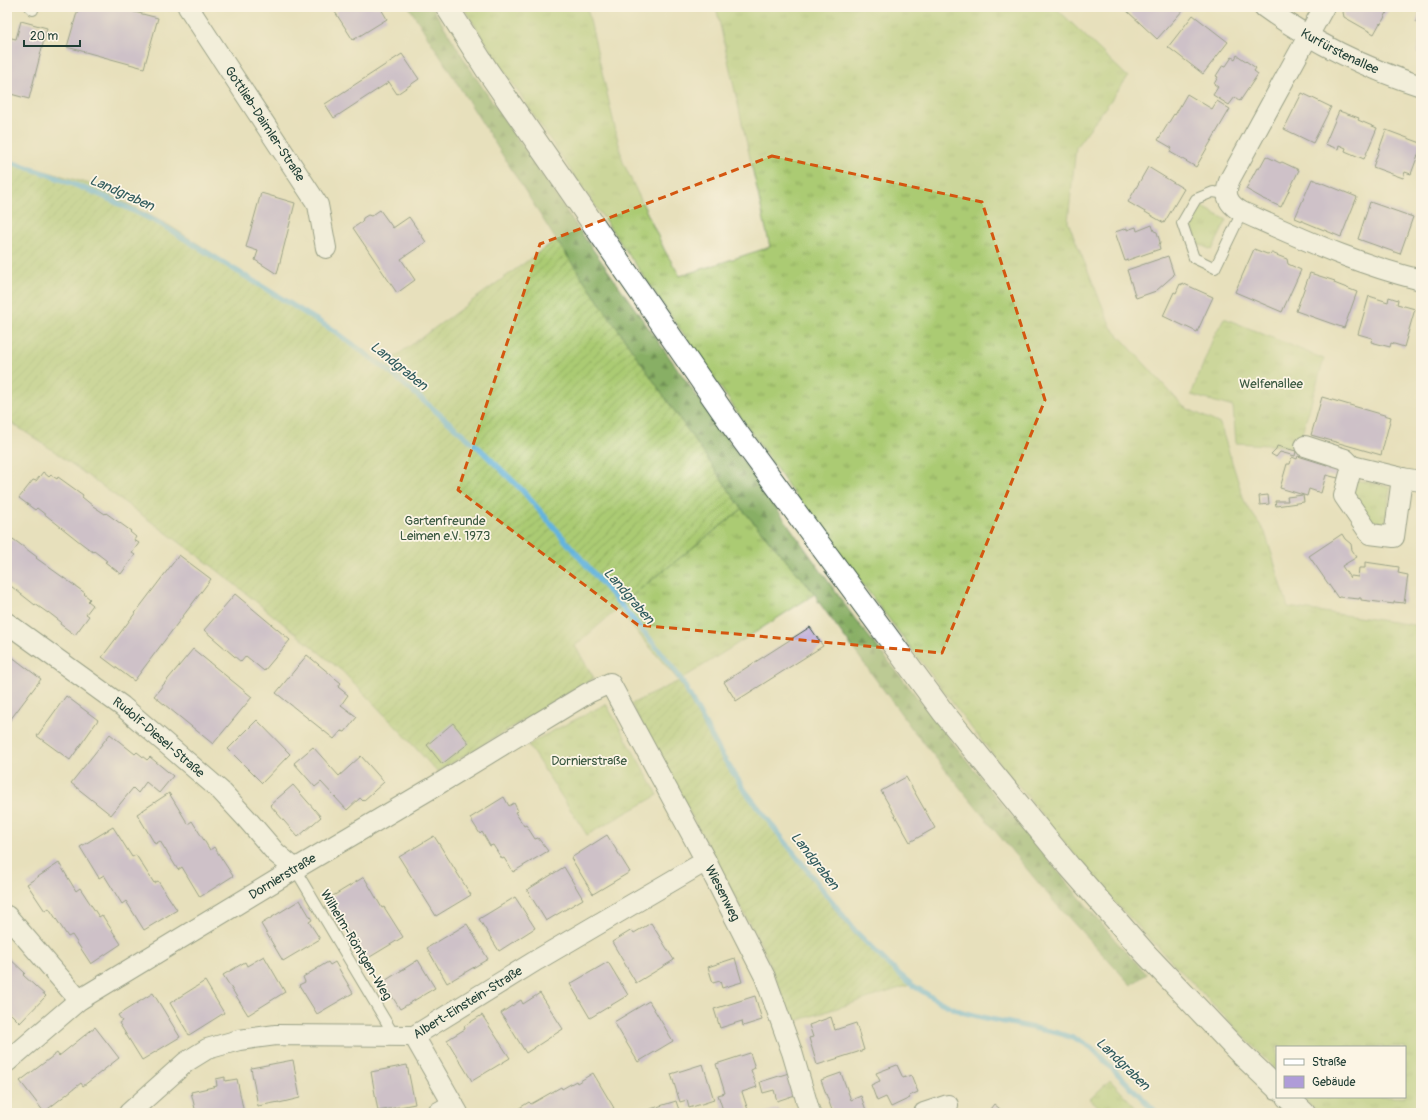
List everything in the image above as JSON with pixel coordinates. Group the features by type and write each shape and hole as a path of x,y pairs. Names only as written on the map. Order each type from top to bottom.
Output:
{"main road":[{"path":"447,7 496,83 732,424 942,712 1069,866 1145,953 1237,1050 1276,1087"},
{"path":"1288,1098 1304,1113"}],"street":[{"name":"Gottlieb-Daimler-Straße","path":"188,7 318,205 326,248"},
{"name":"Kurfürstenallee","path":"1264,7 1309,36 1349,57 1421,86"},
{"path":"1324,7 1229,181 1226,194 1231,204 1242,212 1282,231 1334,253 1381,269 1421,280"},
{"path":"1305,446 1346,459 1352,466 1411,479 1394,537 1370,534 1344,496 1352,466"},
{"name":"Rudolf-Diesel-Straße","path":"7,622 122,706 221,791 276,853 294,869"},
{"name":"Dornierstraße","path":"7,1062 80,1000 294,869 437,785 555,712 588,693 610,683"},
{"name":"Wiesenweg","path":"610,683 706,861 765,977 792,1052 810,1113"},
{"name":"Albert-Einstein-Straße","path":"129,1113 186,1062 207,1049 239,1040 276,1035 414,1036 537,960 706,861"},
{"path":"7,916 80,1000"},
{"path":"414,1036 449,1110"},
{"path":"924,1113 948,1104"}],"lane":[{"path":"1226,194 1213,192 1196,200 1182,223 1194,258 1215,268 1242,212"},
{"name":"Wilhelm-Röntgen-Weg","path":"294,869 394,1035"}],"highlighted area":[{"path":"772,156 982,202 1045,400 942,653 638,625 458,490 540,244"}],"green space":[{"path":"409,7 432,7 474,75 582,234 855,619 995,796 1120,946 1147,974 1131,985 1055,903 913,730 818,601 815,594 742,509 556,240"},
{"path":"463,7 587,7 623,162 665,251 680,276 770,247 716,7 1055,7 1128,77 1076,147 1068,222 1111,327 1184,407 1220,424 1245,503 1265,532 1288,607 1421,626 1421,1113 1319,1113 1303,1098 1406,1098 1406,1046 1276,1046 1276,1070 1105,892 973,730 789,487 569,168"},
{"name":"Gartenfreunde Leimen e.V. 1973","path":"7,160 90,184 170,226 385,364 556,240 742,509 639,590 575,646 594,678 437,772 403,734 342,671 212,566 51,449 7,420"},
{"path":"1201,206 1227,220 1212,250 1198,244 1191,224"},
{"name":"Welfenallee","path":"1224,318 1324,359 1298,447 1236,443 1233,407 1191,395 1214,336"},
{"path":"1356,480 1390,487 1386,523 1371,521 1352,493"},
{"path":"742,509 815,594 679,681 617,609"},
{"path":"679,681 718,753 745,793 854,934 910,985 793,1022 763,948 631,704"},
{"name":"Dornierstraße","path":"606,704 658,795 587,835 528,745"},
{"path":"1110,1080 1141,1113 1106,1113 1090,1099"}],"building":[{"path":"72,7 115,7 158,18 144,68 67,47 78,9"},
{"path":"343,7 380,7 387,19 353,40 335,12"},
{"path":"1129,7 1181,7 1184,9 1157,39 1126,10"},
{"path":"1346,7 1390,7 1374,34 1344,17 1343,12"},
{"path":"1421,10 1421,24 1416,22"},
{"path":"1193,15 1228,42 1203,74 1168,47"},
{"path":"21,21 47,28 29,99 7,93 7,37 16,39"},
{"path":"1421,37 1421,54 1416,52"},
{"path":"402,54 419,79 397,94 389,82 334,118 325,104"},
{"path":"1237,55 1256,68 1254,71 1258,74 1240,101 1235,97 1229,105 1213,95 1218,87 1214,84 1218,77 1216,76 1223,65 1226,66 1232,57 1235,59"},
{"path":"1302,93 1331,107 1313,143 1284,129"},
{"path":"1187,94 1212,109 1217,101 1230,109 1196,167 1170,152 1172,148 1158,140"},
{"path":"1339,111 1359,118 1358,120 1377,128 1364,159 1345,151 1346,148 1339,145 1338,149 1325,144"},
{"path":"1386,130 1421,143 1421,147 1411,174 1405,172 1403,178 1373,167"},
{"path":"1266,156 1299,170 1281,207 1246,189 1257,168 1259,169"},
{"path":"1148,167 1184,189 1164,223 1128,202"},
{"path":"1312,179 1357,197 1341,237 1295,218"},
{"path":"261,193 295,203 277,274 255,260 258,251 246,247"},
{"path":"1370,202 1413,217 1400,254 1358,239"},
{"path":"380,210 393,228 409,217 426,242 401,259 415,280 397,293 353,228 362,222 363,218 368,215 371,216"},
{"path":"1152,225 1154,231 1157,232 1160,242 1160,249 1125,261 1115,232 1136,227 1137,231"},
{"path":"1254,249 1267,254 1272,253 1287,259 1288,264 1301,270 1282,312 1235,292"},
{"path":"1168,256 1174,275 1156,291 1136,298 1127,270"},
{"path":"1310,273 1335,281 1334,283 1357,292 1344,328 1296,311"},
{"path":"1182,283 1213,297 1197,332 1163,316 1174,292 1176,293 1180,284 1182,285"},
{"path":"1369,296 1388,302 1389,297 1398,300 1397,304 1415,309 1404,347 1391,343 1390,347 1371,342 1372,338 1358,334"},
{"path":"1322,397 1391,417 1381,455 1311,435"},
{"path":"1277,446 1296,451 1295,456 1280,452 1276,457 1271,454"},
{"path":"1298,456 1327,465 1328,460 1343,464 1338,478 1326,475 1321,493 1309,489 1307,496 1280,488 1287,464 1290,464 1292,457 1297,459"},
{"path":"43,472 49,477 51,475 57,479 58,477 83,495 82,497 93,506 105,514 106,513 131,531 130,532 136,537 134,540 139,543 132,553 135,555 121,574 105,562 107,561 81,543 37,508 35,510 19,498 33,480 36,481"},
{"path":"1268,495 1269,504 1260,505 1259,496"},
{"path":"1303,495 1304,502 1276,506 1275,501 1288,501 1287,497"},
{"path":"1342,534 1351,544 1352,550 1357,557 1342,566 1350,578 1351,576 1358,577 1359,568 1365,568 1365,562 1399,567 1398,573 1408,575 1404,603 1394,602 1394,604 1361,600 1361,598 1338,598 1309,556"},
{"path":"7,537 11,541 13,539 37,557 36,558 85,593 84,594 90,599 88,601 93,605 86,614 89,616 75,635 60,624 61,622 48,612 35,605 7,583"},
{"path":"179,555 211,579 134,681 102,657"},
{"path":"235,594 290,640 264,671 246,656 241,662 204,630"},
{"path":"810,627 823,646 736,701 724,682"},
{"path":"193,649 252,697 213,744 154,696"},
{"path":"7,653 41,679 7,724"},
{"path":"307,655 341,683 338,687 348,695 341,705 357,717 345,732 341,731 334,739 276,693"},
{"path":"66,696 98,720 70,760 37,736"},
{"path":"257,720 290,754 262,783 228,749"},
{"path":"453,723 469,743 442,764 427,745"},
{"path":"110,734 135,754 137,752 147,760 150,757 173,776 159,793 146,782 138,793 133,788 111,815 71,783"},
{"path":"313,747 339,776 361,756 384,782 363,801 360,798 347,810 321,782 315,787 294,763"},
{"path":"906,777 935,828 910,842 881,791"},
{"path":"293,785 321,817 298,837 270,805"},
{"path":"169,793 188,824 192,821 210,850 214,847 233,876 200,897 182,867 178,870 160,841 155,844 137,814"},
{"path":"504,797 509,806 514,803 518,811 515,812 524,826 526,825 535,839 538,838 548,851 513,872 493,845 490,846 482,832 480,834 470,818"},
{"path":"113,827 132,857 136,855 154,883 158,881 177,910 144,930 126,901 122,904 104,875 99,878 80,847"},
{"path":"607,835 630,872 593,894 571,858"},
{"path":"434,836 471,895 436,916 399,857"},
{"path":"59,863 76,891 80,888 99,917 102,915 121,944 91,964 72,935 68,937 49,908 45,911 27,884"},
{"path":"564,867 583,899 546,921 527,890"},
{"path":"364,877 382,908 384,907 403,937 365,960 328,899"},
{"path":"515,897 535,928 499,951 479,919"},
{"path":"300,900 312,920 309,922 320,939 283,961 261,924"},
{"path":"651,923 674,960 636,983 612,942 632,930 634,933"},
{"path":"467,924 488,959 447,983 427,948"},
{"path":"7,956 25,973 23,975 46,996 20,1023 7,1010"},
{"path":"264,956 285,992 248,1015 223,975 245,962 247,966"},
{"path":"735,958 742,982 722,988 720,981 713,983 708,967"},
{"path":"418,960 435,988 400,1009 383,982"},
{"path":"328,962 330,965 335,962 353,993 317,1014 299,985 305,982 303,977"},
{"path":"608,962 628,995 590,1018 570,984"},
{"path":"205,981 224,1013 189,1035 170,1003"},
{"path":"153,993 180,1037 142,1060 119,1023 122,1021 118,1015"},
{"path":"540,993 563,1029 526,1053 501,1013 521,1000 523,1004"},
{"path":"755,996 762,1020 743,1026 742,1021 720,1028 714,1009"},
{"path":"649,1001 673,1041 638,1062 614,1022"},
{"path":"482,1015 510,1058 472,1081 447,1040 465,1029 464,1026"},
{"path":"831,1017 835,1030 856,1023 864,1050 817,1065 809,1038 813,1037 809,1025"},
{"path":"95,1027 119,1058 83,1086 81,1083 44,1112 20,1081 57,1053 59,1056"},
{"path":"750,1053 755,1068 751,1070 757,1087 742,1092 748,1110 738,1113 724,1113 718,1095 725,1093 716,1064"},
{"path":"293,1060 300,1098 258,1106 251,1068"},
{"path":"703,1064 714,1100 689,1108 687,1100 680,1102 671,1074"},
{"path":"407,1065 415,1104 378,1111 371,1072"},
{"path":"897,1065 903,1078 911,1075 918,1092 909,1096 910,1098 891,1107 886,1097 877,1101 871,1085 880,1081 876,1073"},
{"path":"792,1072 798,1094 777,1101 774,1090 763,1093 760,1082"},
{"path":"593,1073 614,1108 605,1113 513,1112 529,1102 531,1104 561,1087 562,1089 576,1081 577,1083"},
{"path":"841,1073 851,1100 861,1096 867,1113 833,1113 821,1080"},
{"path":"225,1077 225,1081 237,1079 244,1113 196,1113 191,1092 217,1086 216,1079"},
{"path":"676,1101 680,1113 645,1113 644,1111"},
{"path":"994,1104 1005,1113 987,1113"},
{"path":"778,1108 780,1113 764,1113"}],"waterway":[{"name":"Landgraben","path":"7,161 50,175 103,196 159,223 336,332 390,372 480,449 522,490 660,651 682,681 721,754 746,792 856,932 891,967 912,985 940,1002 962,1012 1058,1033 1079,1040 1092,1048 1157,1113"}]}
